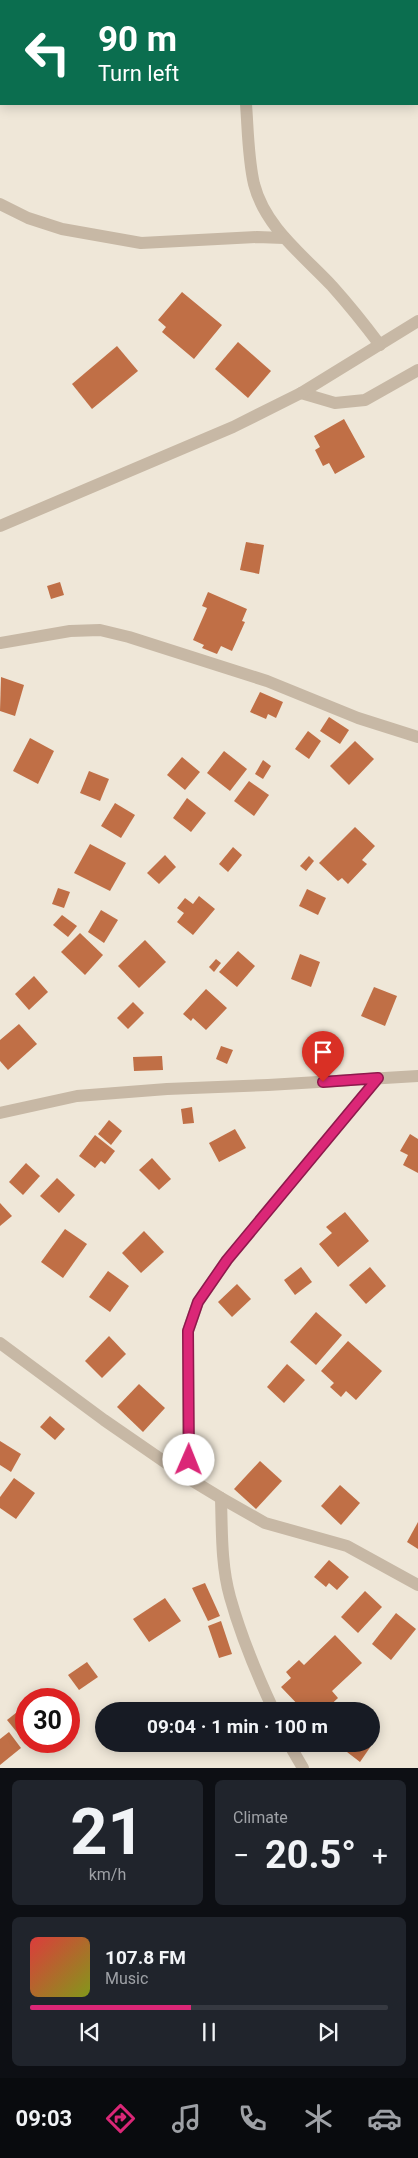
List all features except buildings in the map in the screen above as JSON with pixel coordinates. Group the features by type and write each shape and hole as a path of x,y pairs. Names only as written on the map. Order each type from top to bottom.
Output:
{"street":[{"path":"246,105 249,154 255,185 268,213 284,238 332,286 380,345"},
{"path":"0,204 28,218 62,229 141,243 257,237 284,238"},
{"path":"0,526 233,427 301,393 418,321"},
{"path":"301,393 335,403 365,400 418,370"},
{"path":"0,643 70,631 100,630 129,637 267,681 358,718 418,738"},
{"path":"0,1113 77,1096 167,1089 418,1076"},
{"path":"188,1478 190,1403 188,1331 198,1302 227,1260 378,1078"},
{"path":"0,1343 104,1420 188,1478 221,1498 265,1522 347,1546 418,1585"},
{"path":"221,1498 222,1553 230,1596 260,1680 270,1702"},
{"path":"294,1752 303,1768"}],"route":[{"path":"189,1460 188,1331 198,1302 227,1260 378,1078 323,1082"}]}
